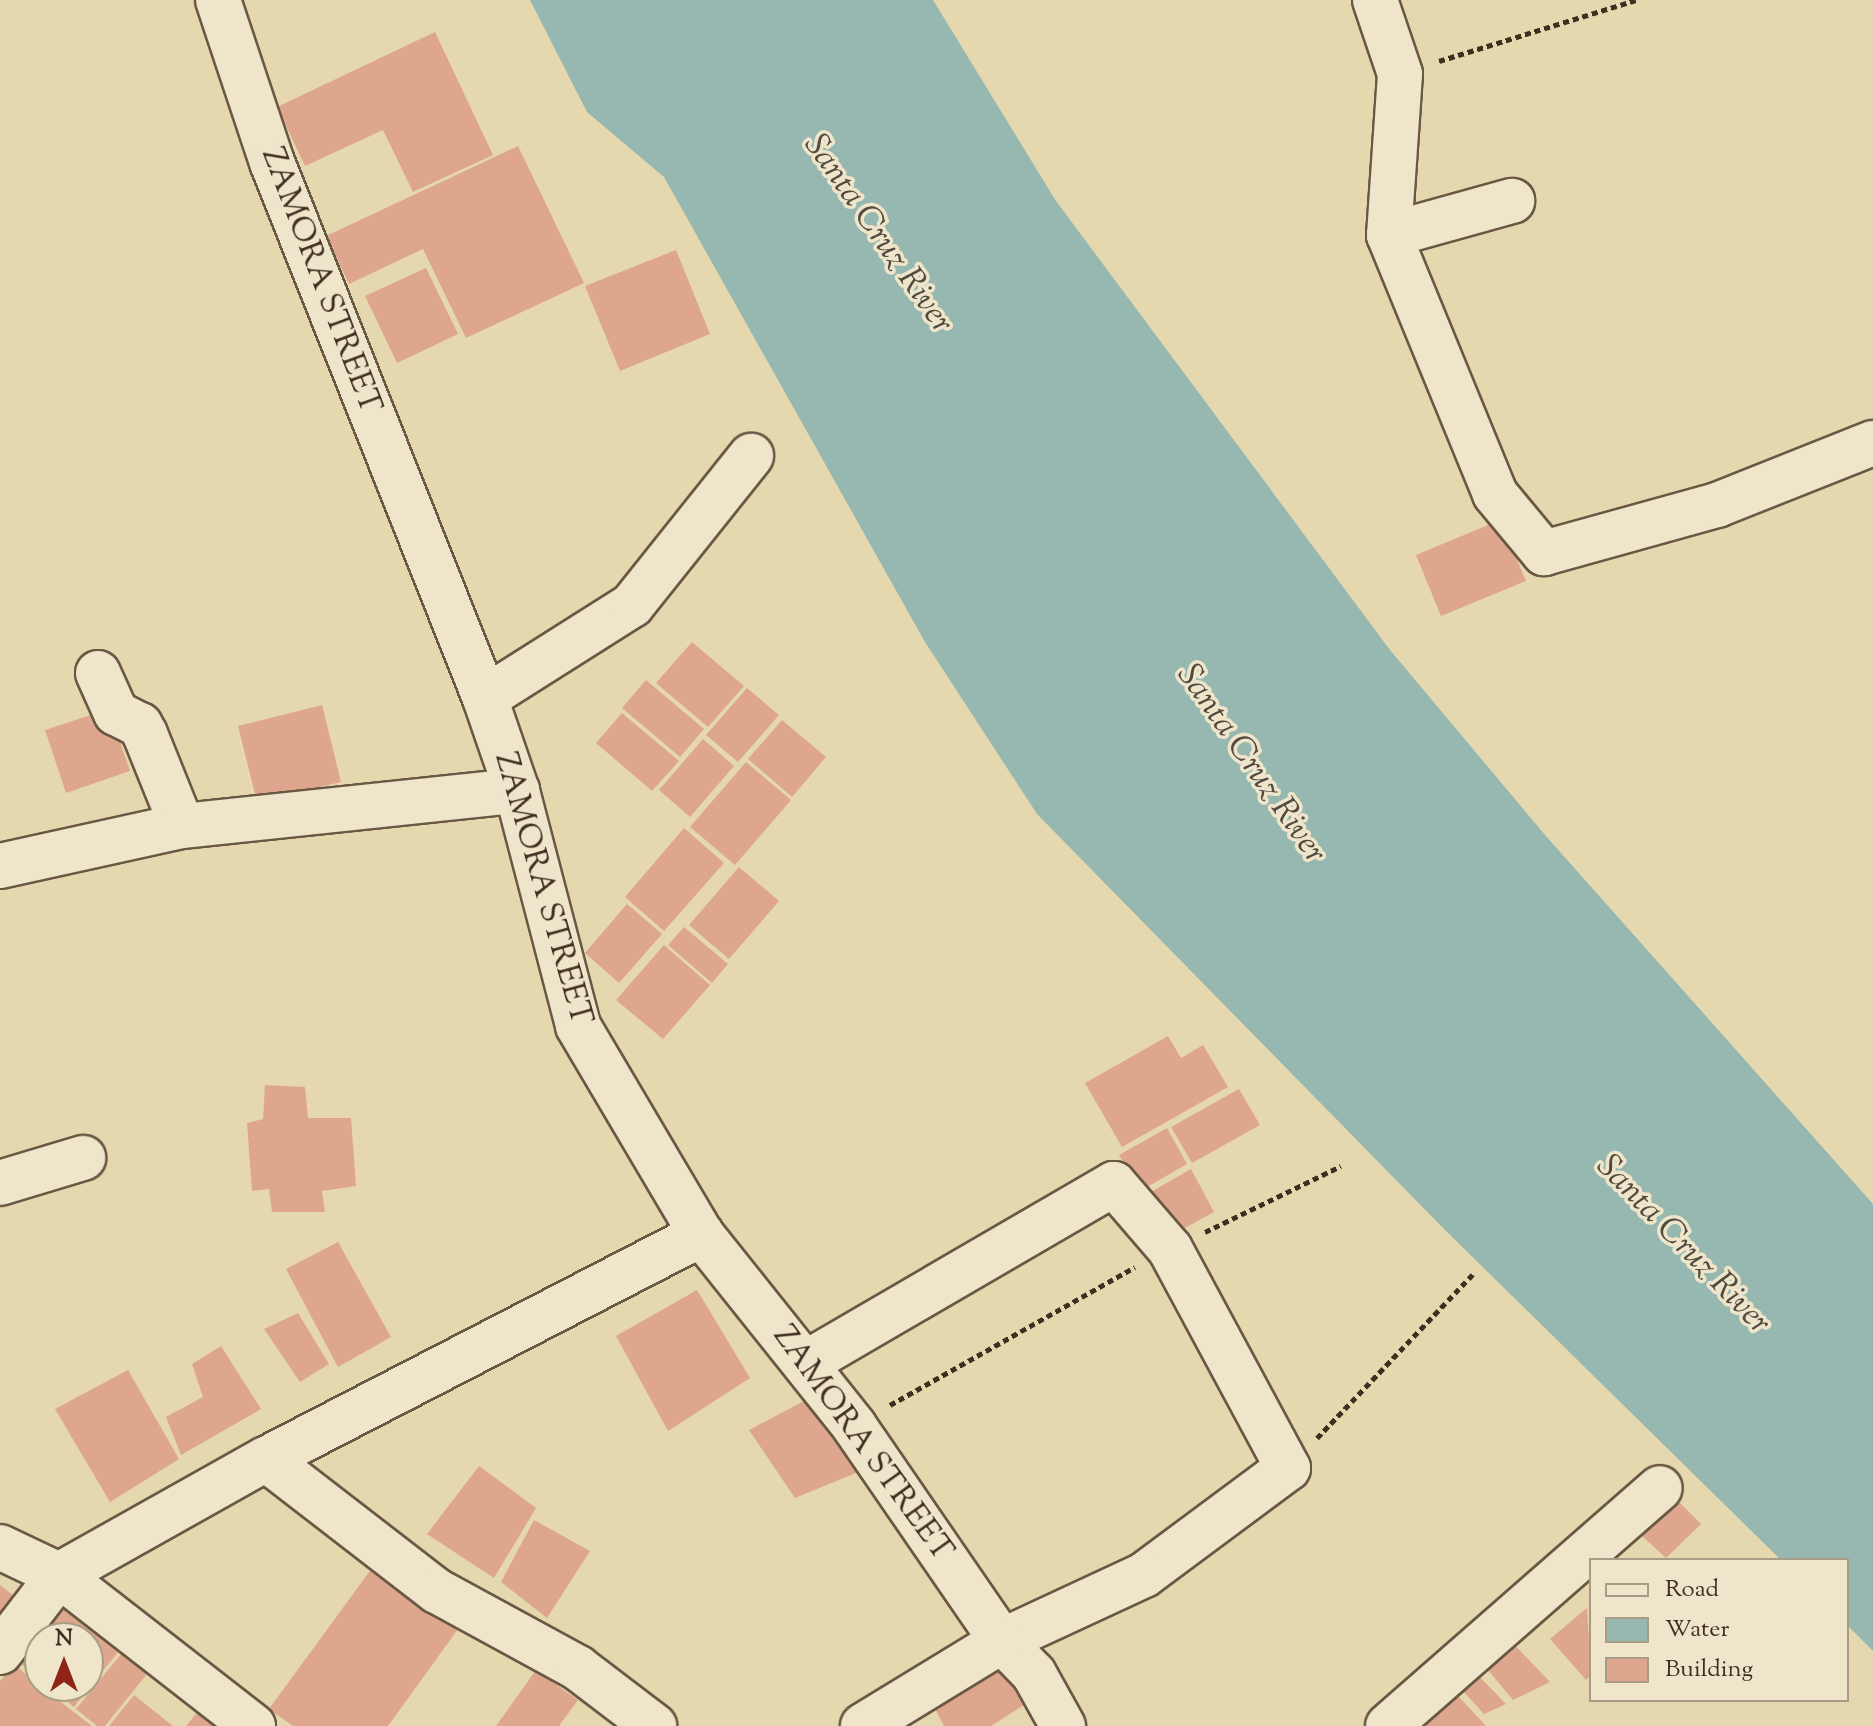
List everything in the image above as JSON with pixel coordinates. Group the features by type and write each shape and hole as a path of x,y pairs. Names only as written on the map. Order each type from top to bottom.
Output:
{"street":[{"name":"ZAMORA STREET","path":"218,0 272,162 485,698 517,791 578,1026 701,1234 854,1426 1002,1641 1034,1674 1063,1726"},
{"path":"1375,0 1400,74 1389,235 1495,494 1544,553 1717,505 1872,446"},
{"path":"1389,235 1512,201"},
{"path":"485,698 632,605 751,456"},
{"path":"98,673 116,713 140,725 145,734 182,826"},
{"path":"0,866 182,826 517,791"},
{"path":"0,1183 83,1158"},
{"path":"806,1363 1114,1184 1170,1249 1288,1468 1144,1575 1002,1641 863,1726"},
{"path":"0,1652 59,1575 266,1459 701,1234"},
{"path":"266,1459 437,1591 578,1668 654,1726"},
{"path":"1388,1726 1660,1488"},
{"path":"0,1547 59,1575 253,1726"}],"path":[{"path":"1400,74 1636,0"},
{"path":"854,1426 1029,1323 1170,1249 1341,1166"},
{"path":"1288,1468 1473,1274"}],"water":[{"name":"Santa Cruz River","path":"530,0 933,0 1056,201 1390,650 1545,835 1873,1204 1873,1651 1849,1627 1849,1558 1779,1558 1445,1230 1037,814 925,642 664,177 587,112"}],"building":[{"path":"435,32 493,155 413,192 383,130 305,166 277,107"},
{"path":"518,146 584,283 466,338 423,249 349,284 326,236"},
{"path":"676,250 710,334 620,371 585,286"},
{"path":"426,268 458,334 397,363 365,296"},
{"path":"1500,520 1526,581 1441,616 1416,555"},
{"path":"692,642 744,686 708,727 656,683"},
{"path":"646,680 704,729 680,757 622,708"},
{"path":"747,688 779,715 738,762 706,735"},
{"path":"322,705 341,782 257,802 238,726"},
{"path":"109,709 130,771 66,793 45,730"},
{"path":"622,713 679,761 652,791 596,743"},
{"path":"782,720 826,757 792,797 748,759"},
{"path":"703,739 734,766 690,817 659,790"},
{"path":"746,762 791,800 735,865 690,827"},
{"path":"684,828 724,863 664,931 625,897"},
{"path":"739,867 779,901 729,959 689,925"},
{"path":"627,904 662,934 619,983 585,953"},
{"path":"684,927 728,964 712,983 668,945"},
{"path":"664,945 710,985 663,1039 616,1000"},
{"path":"1168,1036 1181,1058 1203,1045 1228,1087 1122,1147 1085,1083"},
{"path":"265,1085 305,1087 308,1118 351,1118 356,1186 322,1191 325,1212 272,1212 269,1189 252,1191 247,1123 263,1119"},
{"path":"1239,1089 1260,1125 1192,1163 1171,1127"},
{"path":"1167,1128 1187,1164 1140,1191 1119,1155"},
{"path":"1191,1169 1214,1212 1172,1235 1149,1193"},
{"path":"338,1242 391,1337 338,1367 286,1269"},
{"path":"697,1290 750,1378 668,1431 616,1336"},
{"path":"298,1313 329,1364 300,1382 264,1329"},
{"path":"221,1346 261,1409 181,1455 166,1417 203,1397 192,1364"},
{"path":"128,1370 179,1459 110,1502 55,1409"},
{"path":"821,1392 873,1466 795,1498 749,1430"},
{"path":"479,1466 536,1508 494,1578 427,1534"},
{"path":"1668,1491 1701,1524 1666,1558 1629,1524"},
{"path":"534,1520 590,1551 547,1618 501,1582"},
{"path":"380,1557 466,1618 388,1726 293,1726 269,1709"},
{"path":"0,1585 17,1598 0,1620"},
{"path":"62,1608 80,1622 51,1622"},
{"path":"1587,1608 1589,1677 1586,1680 1550,1639"},
{"path":"1505,1635 1550,1682 1513,1700 1477,1657"},
{"path":"104,1641 118,1652 104,1670"},
{"path":"997,1651 1030,1701 991,1726 944,1726 927,1694"},
{"path":"121,1654 147,1674 105,1726 97,1726 76,1709 82,1702 104,1702 104,1675"},
{"path":"14,1664 24,1672 24,1702 61,1702 92,1726 0,1726 0,1681"},
{"path":"1470,1667 1506,1704 1484,1714 1453,1680"},
{"path":"536,1670 578,1700 559,1726 496,1726"},
{"path":"1446,1683 1486,1726 1414,1726"},
{"path":"134,1695 173,1726 109,1726"},
{"path":"204,1704 231,1726 186,1726"}]}
